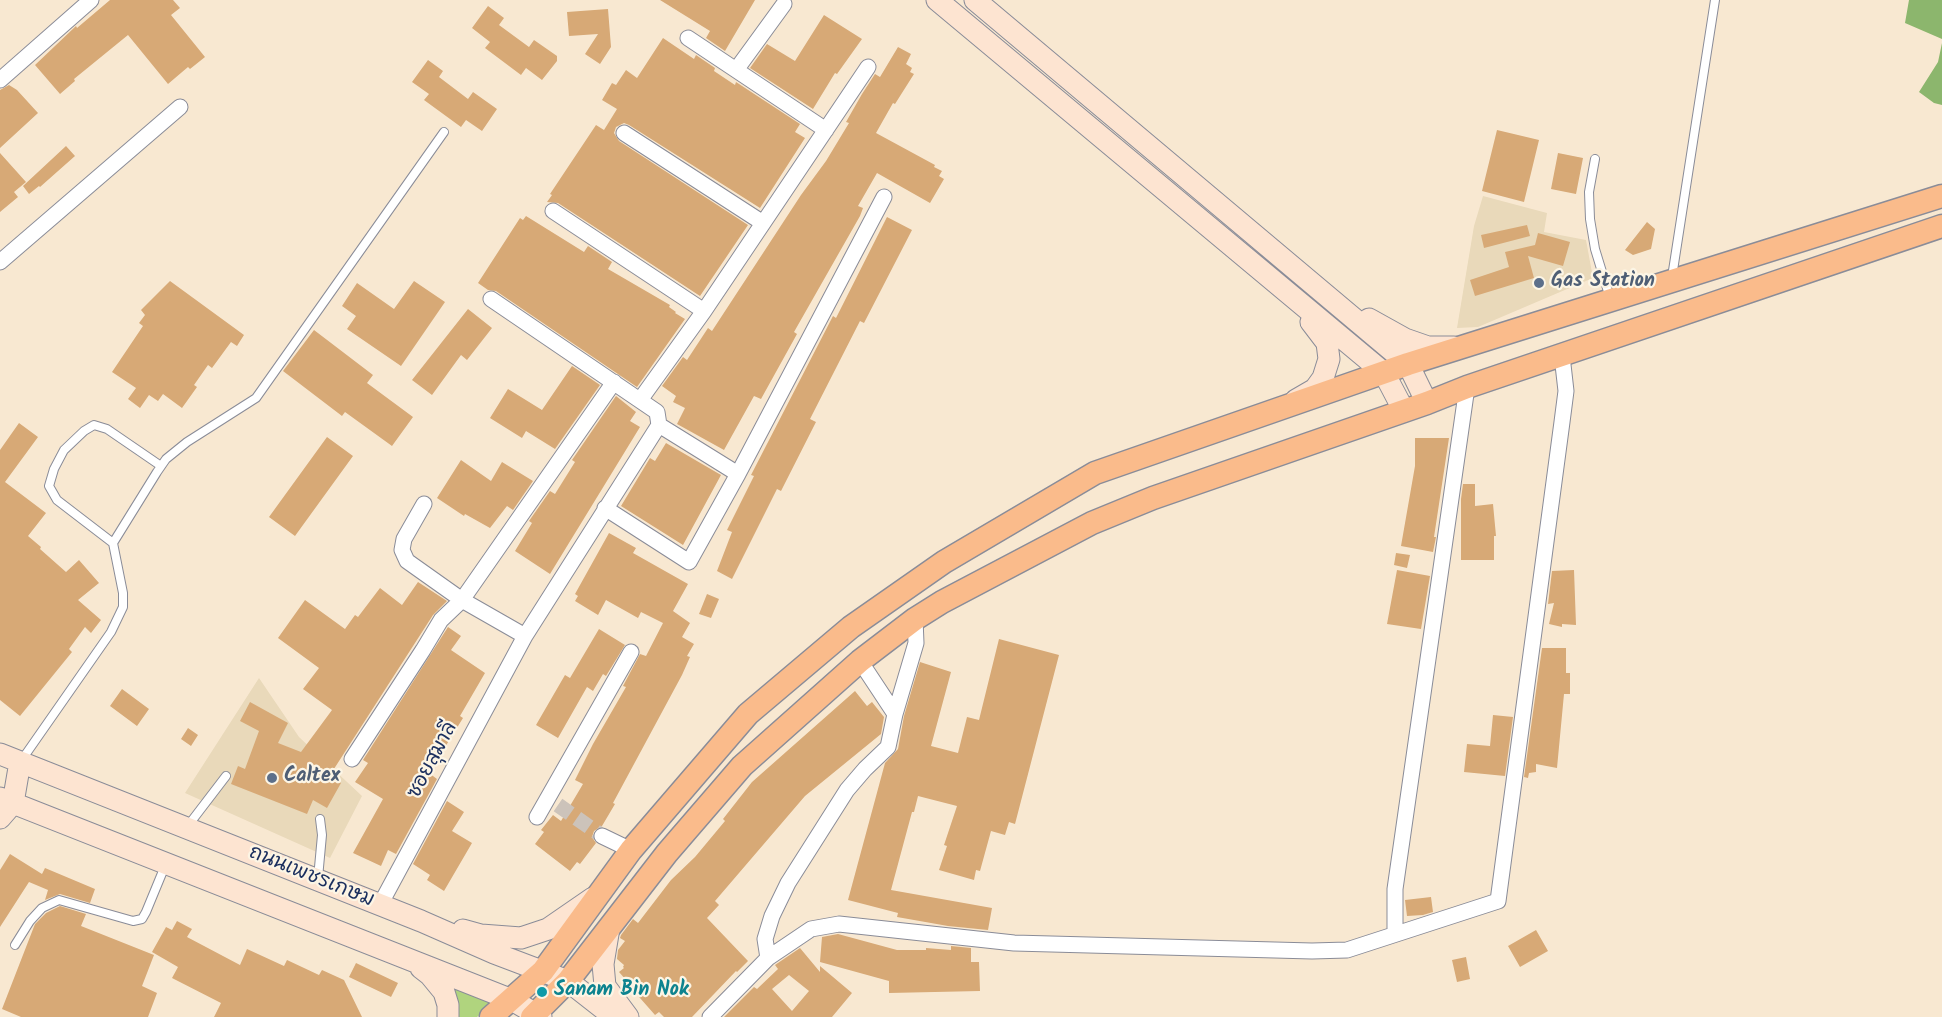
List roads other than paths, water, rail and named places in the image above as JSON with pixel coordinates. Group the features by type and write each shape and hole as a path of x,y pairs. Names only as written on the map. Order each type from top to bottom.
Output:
{"main road":[{"path":"937,0 1384,373 1404,411"},
{"path":"975,0 1408,364 1427,403"},
{"path":"491,1017 543,971 631,850 748,714 851,627 944,562 1095,473 1408,364 1942,196"},
{"path":"536,1016 568,981 668,854 742,766 860,661 915,619 942,602 1092,523 1153,498 1467,387 1942,226"},
{"path":"1291,266 1374,322 1405,339 1428,347 1464,347"},
{"path":"1276,282 1319,330 1327,343 1329,359 1323,378 1315,389 1286,407"},
{"name":"ถนนเพชรเกษม","path":"0,754 568,981 614,1017"},
{"path":"4,806 20,762"},
{"name":"ถนนเพชรเกษม","path":"4,806 44,815 166,862 512,1000 536,1016"},
{"path":"421,921 481,934 521,938 548,929 596,896"},
{"path":"609,928 603,964 605,986 628,1017"},
{"path":"412,961 430,975 444,992 448,1005 448,1017"}],"street":[{"path":"0,80 91,0"},
{"path":"736,70 784,4"},
{"path":"688,38 826,130"},
{"path":"640,400 704,311 868,67"},
{"path":"0,262 180,107"},
{"path":"624,133 763,223"},
{"path":"605,508 689,562 884,197"},
{"path":"553,211 704,311"},
{"path":"491,299 657,412 659,425 738,474"},
{"path":"710,1017 768,958 811,929 839,924 1014,943 1347,950 1498,901 1563,412 1565,376 1562,356"},
{"path":"352,759 441,620 462,600 614,382"},
{"path":"1395,934 1395,889 1467,387"},
{"name":"ซอยสุมาลี","path":"380,905 525,636 659,425"},
{"path":"424,504 404,539 402,550 407,561 462,600 525,636"},
{"path":"768,958 765,939 772,916 788,883 847,790 888,747 895,714 916,643 915,619"},
{"path":"537,817 631,652"},
{"path":"860,661 895,714"},
{"path":"558,782 558,805"},
{"path":"602,836 631,850"}],"lane":[{"path":"1671,282 1715,0"},
{"path":"113,543 166,459 187,442 256,398 444,132"},
{"path":"1595,159 1589,192 1590,219 1595,249 1610,301"},
{"path":"20,762 111,632 123,607 123,593 113,543 57,500 49,486 54,469 64,450 94,425 107,429 161,466"},
{"path":"186,828 226,776"},
{"path":"318,880 322,835 320,819"},
{"path":"15,945 36,914 42,908 59,900 133,921 141,919 166,862"}],"tunnel":[{"path":"558,805 602,836"}],"place":[{"name":"Gas Station","path":"1539,283"},
{"name":"Caltex","path":"272,778"},
{"name":"Sanam Bin Nok","path":"542,992"}]}
